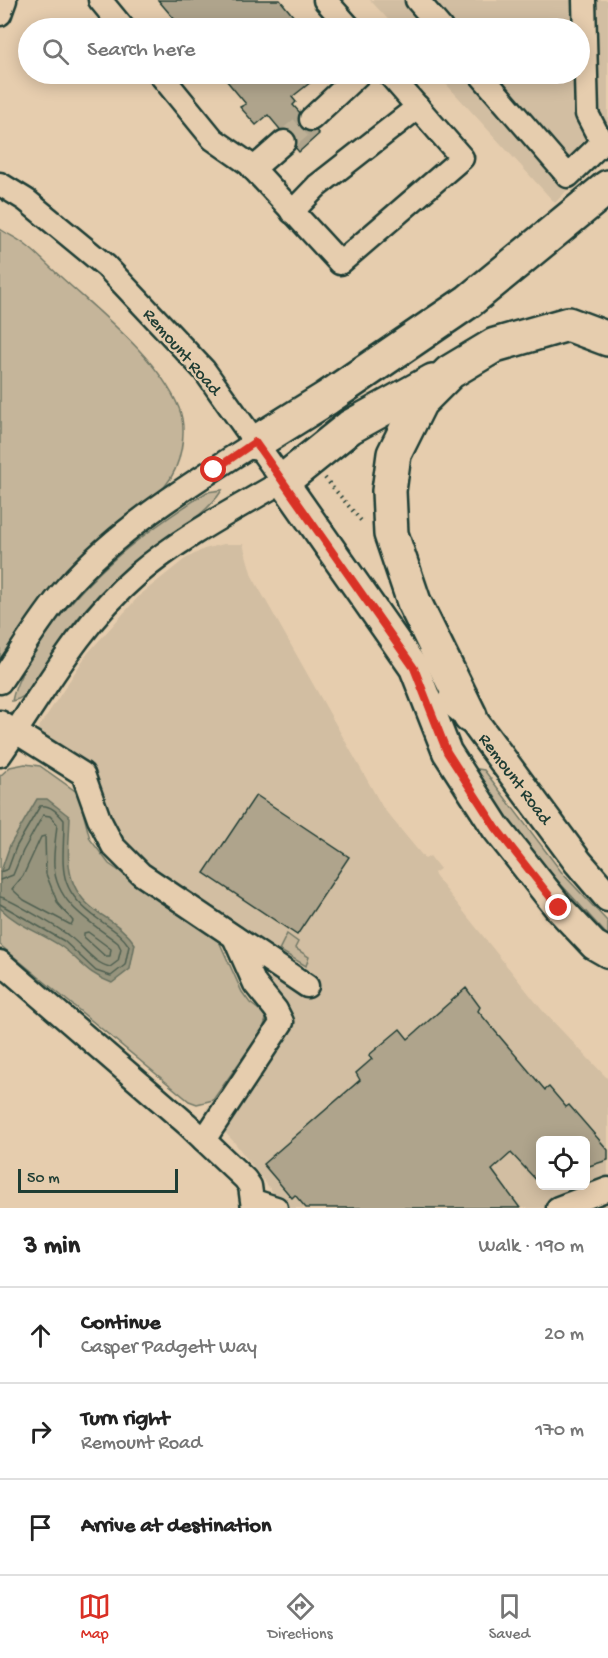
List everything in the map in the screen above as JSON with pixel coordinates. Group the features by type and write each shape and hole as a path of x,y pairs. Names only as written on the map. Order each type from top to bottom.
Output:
{"highway":[{"path":"255,442 327,398 469,301 608,187"},
{"path":"283,481 350,428 495,345 568,324 608,339"},
{"path":"450,372 420,402 394,454 389,490 391,534 414,602 470,716"}],"main road":[{"name":"Remount Road","path":"283,481 414,668 447,752 496,828 559,908 594,945 608,953"},
{"name":"Remount Road","path":"414,668 470,716 578,862 608,897"}],"street":[{"path":"0,14 5,0"},
{"path":"100,0 115,18"},
{"path":"325,0 341,18"},
{"path":"417,0 432,18"},
{"path":"584,0 584,18"},
{"path":"168,84 213,139 253,169 340,263 462,158 398,84"},
{"path":"311,119 348,84"},
{"path":"489,84 568,176 602,143 587,114 586,84"},
{"path":"292,212 317,186 418,107"},
{"path":"253,169 284,142"},
{"name":"Remount Road","path":"0,184 26,200 106,266 204,370 283,481"},
{"path":"0,682 66,588 92,562 177,494 255,442"},
{"path":"0,755 8,728 78,638 137,575 188,537 283,481"},
{"path":"8,728 83,774 99,819 112,846 141,874 307,986"},
{"path":"204,1140 282,1022 276,1010 255,984 233,936"},
{"path":"0,962 204,1140 245,1179 250,1186 253,1205 276,1208"},
{"path":"558,1208 608,1189"}],"path":[{"path":"321,473 367,527"}],"shaded area":[{"path":"370,0 608,0 608,146 555,203 446,84 590,84 590,18 387,18"},
{"path":"0,229 36,253 143,354 170,389 182,417 183,438 179,459 165,486 83,553 45,597 0,660"},
{"path":"222,490 208,508 139,558 100,593 67,633 34,687 12,701 18,681 53,625 91,581 112,561 157,526 207,492"},
{"path":"224,544 243,544 252,576 383,808 425,859 430,856 440,869 434,873 436,877 542,1010 608,1079 608,1208 285,1208 234,1142 205,1111 276,1009 233,936 141,874 90,787 30,741 87,654 140,595 185,559 204,549"},
{"path":"25,764 40,766 78,793 90,839 109,864 218,939 242,992 250,1003 263,1013 266,1019 263,1029 213,1100 197,1104 189,1101 0,945 0,776 10,767"},
{"path":"478,769 484,770 563,874 608,922 608,936 539,860 479,779"},
{"path":"287,934 298,942 295,948 309,957 306,966 279,950"}],"water":[{"path":"37,799 47,799 70,817 70,868 77,891 85,901 122,930 135,944 130,969 112,983 95,975 59,945 21,924 0,908 0,874 10,845"}],"building":[{"path":"158,0 280,0 295,18 173,18"},
{"path":"229,84 308,84 292,97 296,102 293,105 319,134 299,152 268,115 256,125 240,107 246,104"},
{"path":"256,795 349,857 297,935 204,873"},
{"path":"466,988 480,1007 478,1011 545,1090 549,1087 566,1107 569,1105 608,1150 608,1160 590,1166 590,1136 536,1136 536,1180 511,1153 492,1170 520,1208 306,1208 295,1195 292,1198 263,1164 360,1080 356,1073 372,1059 369,1055 400,1029 408,1039"}],"tunnel":[{"path":"284,142 311,119"}],"route":[{"path":"214,470 255,442 414,668 447,752 496,828 559,908"}]}
